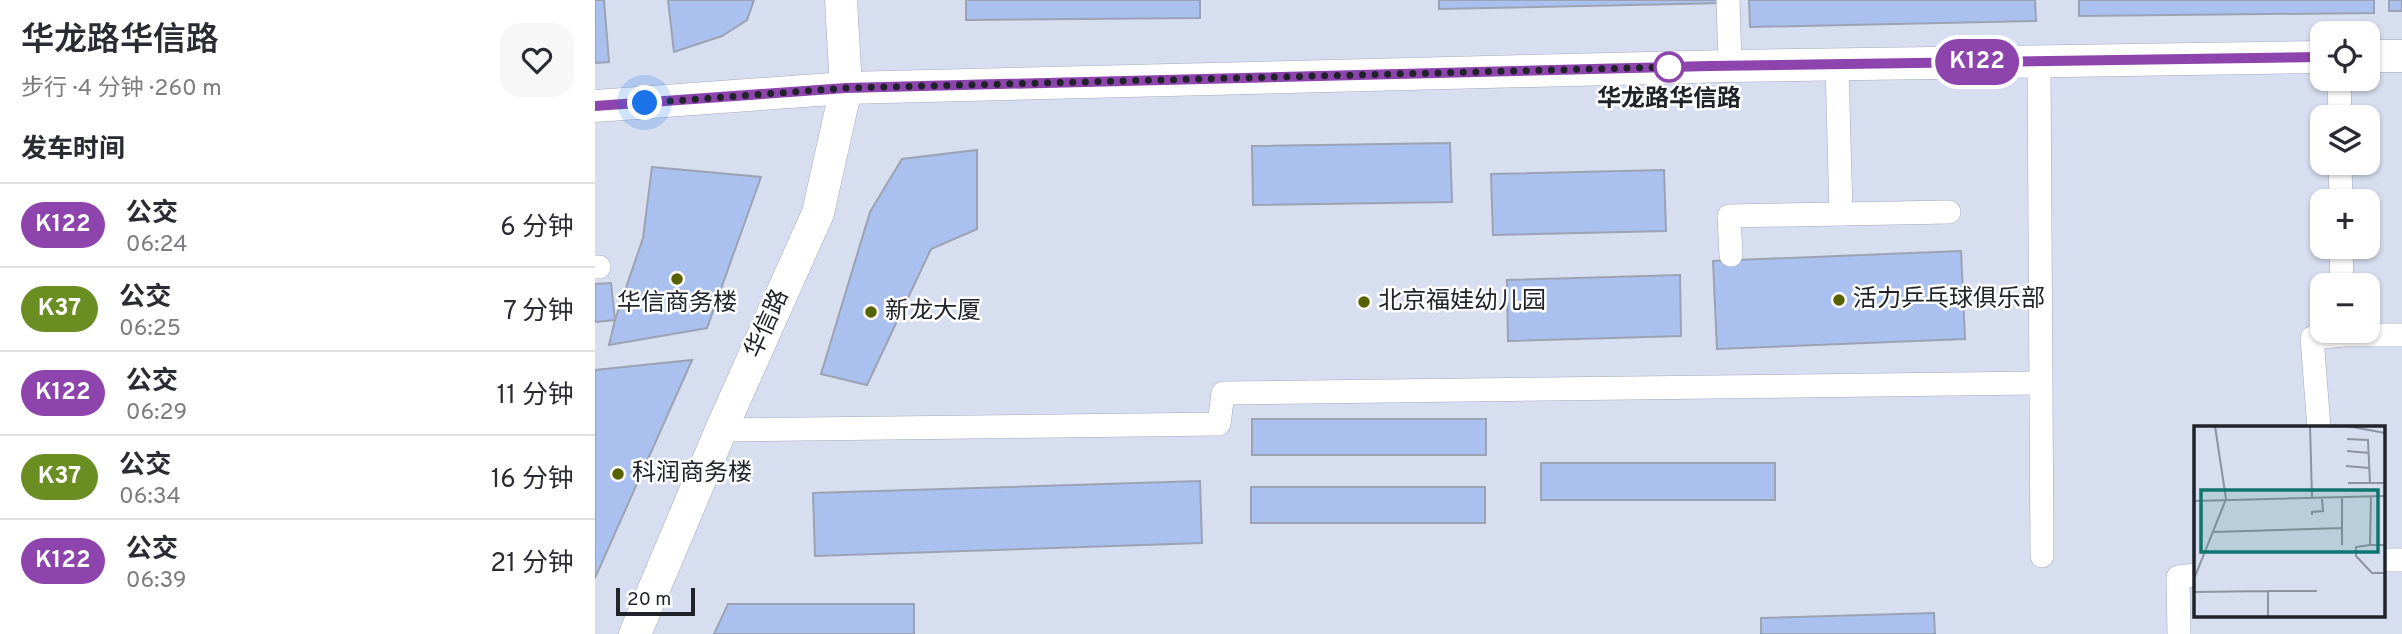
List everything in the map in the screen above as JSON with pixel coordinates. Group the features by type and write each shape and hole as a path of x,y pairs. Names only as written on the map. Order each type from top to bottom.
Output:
{"main road":[{"name":"华信路","path":"635,634 721,430 818,213 846,88 841,0"},
{"path":"2380,56 2402,56"},
{"path":"595,106 846,88 1730,66 2310,57"}],"street":[{"path":"1728,0 1730,66"},
{"path":"2039,62 2042,556"},
{"path":"1837,65 1841,214"},
{"path":"1731,255 1728,216 1949,212"},
{"path":"2380,334 2402,335"},
{"path":"2312,343 2319,426"},
{"path":"721,430 1219,424 1223,393 2040,383"},
{"path":"2179,634 2178,577 2194,575"}],"building":[{"path":"595,0 604,0 609,62 595,63"},
{"path":"668,0 754,0 747,20 722,36 674,52"},
{"path":"966,0 1200,0 1200,18 966,20"},
{"path":"1439,0 1725,0 1725,3 1439,9"},
{"path":"1749,0 2035,0 2036,21 1750,27"},
{"path":"2079,0 2374,0 2374,13 2079,16"},
{"path":"2389,0 2402,0 2402,11 2389,11"},
{"path":"1450,143 1452,202 1253,205 1252,146"},
{"name":"新龙大厦","path":"977,150 977,229 931,249 867,385 821,374 870,212 902,159"},
{"name":"华信商务楼","path":"652,167 761,177 707,328 609,345 643,238"},
{"path":"1664,170 1666,231 1493,235 1491,174"},
{"name":"活力乒乓球俱乐部","path":"1961,251 1965,339 1717,349 1713,261"},
{"path":"1680,275 1681,336 1508,341 1507,280"},
{"path":"611,283 615,320 595,322 595,284"},
{"name":"科润商务楼","path":"692,360 595,578 595,370"},
{"path":"1252,419 1486,419 1486,455 1252,455"},
{"path":"1541,463 1775,463 1775,500 1541,500"},
{"path":"1200,481 1202,543 815,556 813,493"},
{"path":"1251,487 1485,487 1485,523 1251,523"},
{"path":"728,604 914,604 914,634 714,634"},
{"path":"1934,613 1935,634 1761,634 1761,618"}],"bus line":[{"name":"K122","path":"595,106 846,88 1710,66 2310,57"}],"place":[{"name":"华龙路华信路","path":"1669,67"},
{"name":"华信商务楼","path":"677,279"},
{"name":"活力乒乓球俱乐部","path":"1839,300"},
{"name":"北京福娃幼儿园","path":"1364,302"},
{"name":"新龙大厦","path":"871,312"},
{"name":"科润商务楼","path":"618,474"}],"route":[{"path":"645,103 846,88 1669,67"}]}
